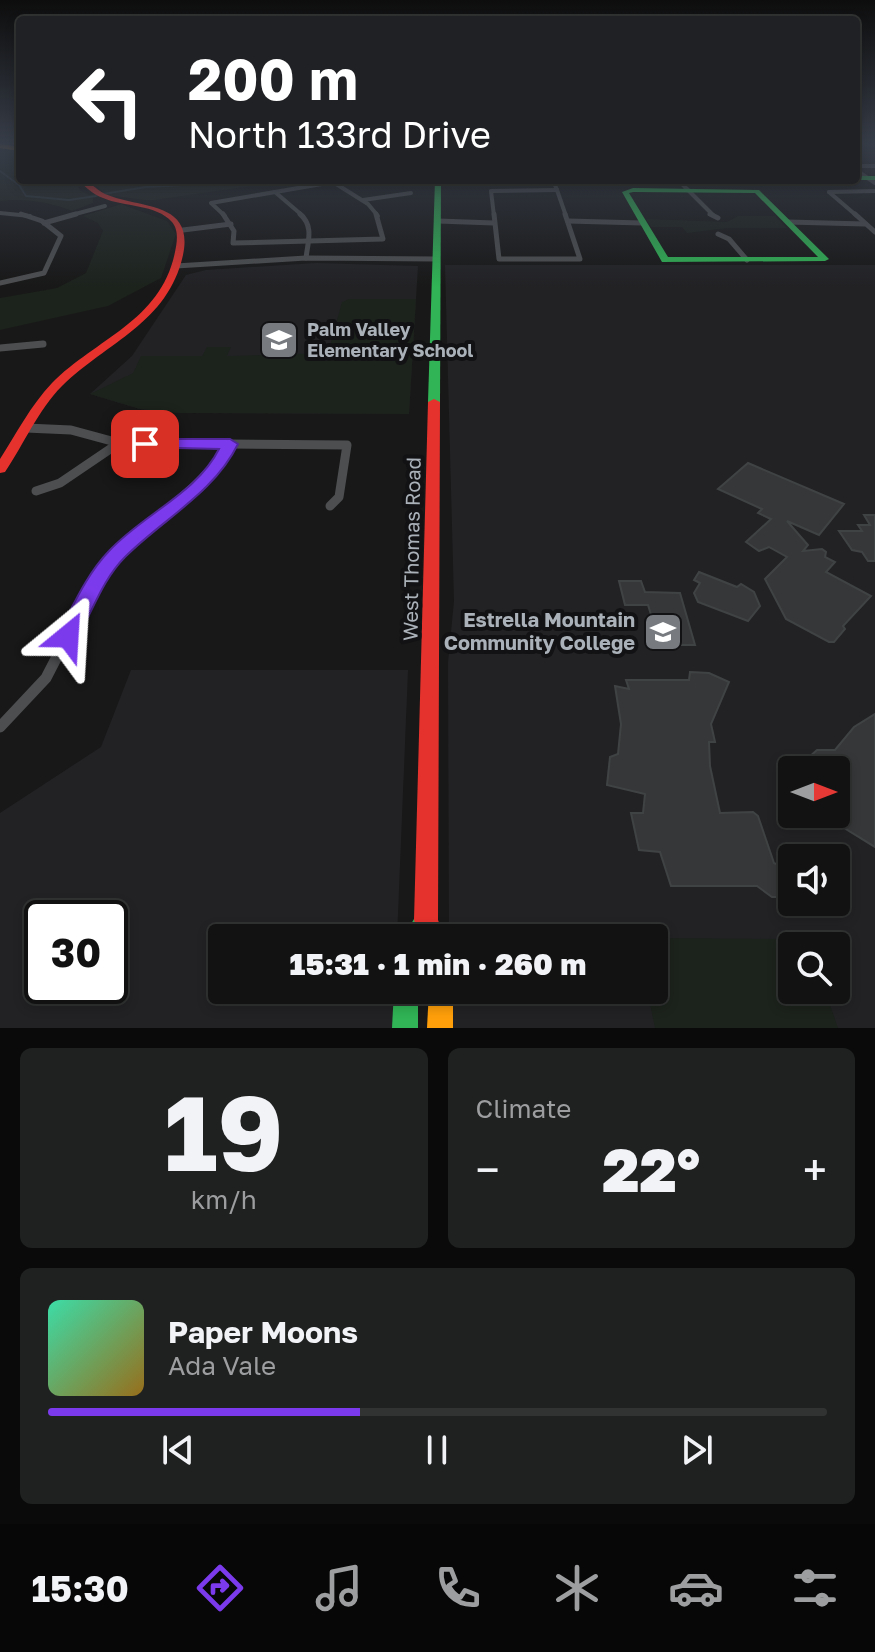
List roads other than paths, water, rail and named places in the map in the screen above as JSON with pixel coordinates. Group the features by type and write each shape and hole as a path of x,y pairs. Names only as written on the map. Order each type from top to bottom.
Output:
{"street":[{"path":"0,469 58,384 127,334 149,312 167,287 176,266 184,238 183,230 175,221 164,214 101,199 93,191"},
{"path":"281,191 211,203 231,224 235,235 233,243 383,239 381,217 375,208 347,191"},
{"name":"West Thomas Road","path":"428,924 438,191"},
{"path":"493,191 499,259 580,259 557,191"},
{"path":"627,191 625,192 665,260 825,259 757,191"},
{"path":"693,191 711,215 718,218"},
{"path":"831,191 829,192 875,232"},
{"path":"275,192 304,215 310,228 306,258"},
{"path":"362,200 411,193"},
{"path":"42,222 86,211 101,199"},
{"path":"0,213 18,213 42,222 58,230 61,236 44,273 0,283"},
{"path":"438,221 494,221"},
{"path":"568,221 642,223"},
{"path":"788,222 865,224"},
{"path":"183,230 231,224"},
{"path":"718,234 729,239 747,260"},
{"path":"176,266 306,258 437,259"},
{"path":"0,348 43,344"},
{"path":"26,428 71,430 119,443 347,445 339,497 330,506"},
{"path":"36,491 60,483 119,443"},
{"path":"0,727 23,707 46,677 99,575 142,531 198,486 220,463 230,444"},
{"path":"424,924 426,920"},
{"path":"405,1028 406,1004"},
{"path":"440,1028 441,1004"}],"waterway":[{"path":"23,191 26,196 69,200 96,196"},
{"path":"103,194 122,191"}],"place":[{"name":"Palm Valley Elementary School","path":"279,340"},
{"name":"Estrella Mountain Community College","path":"663,632"}]}
